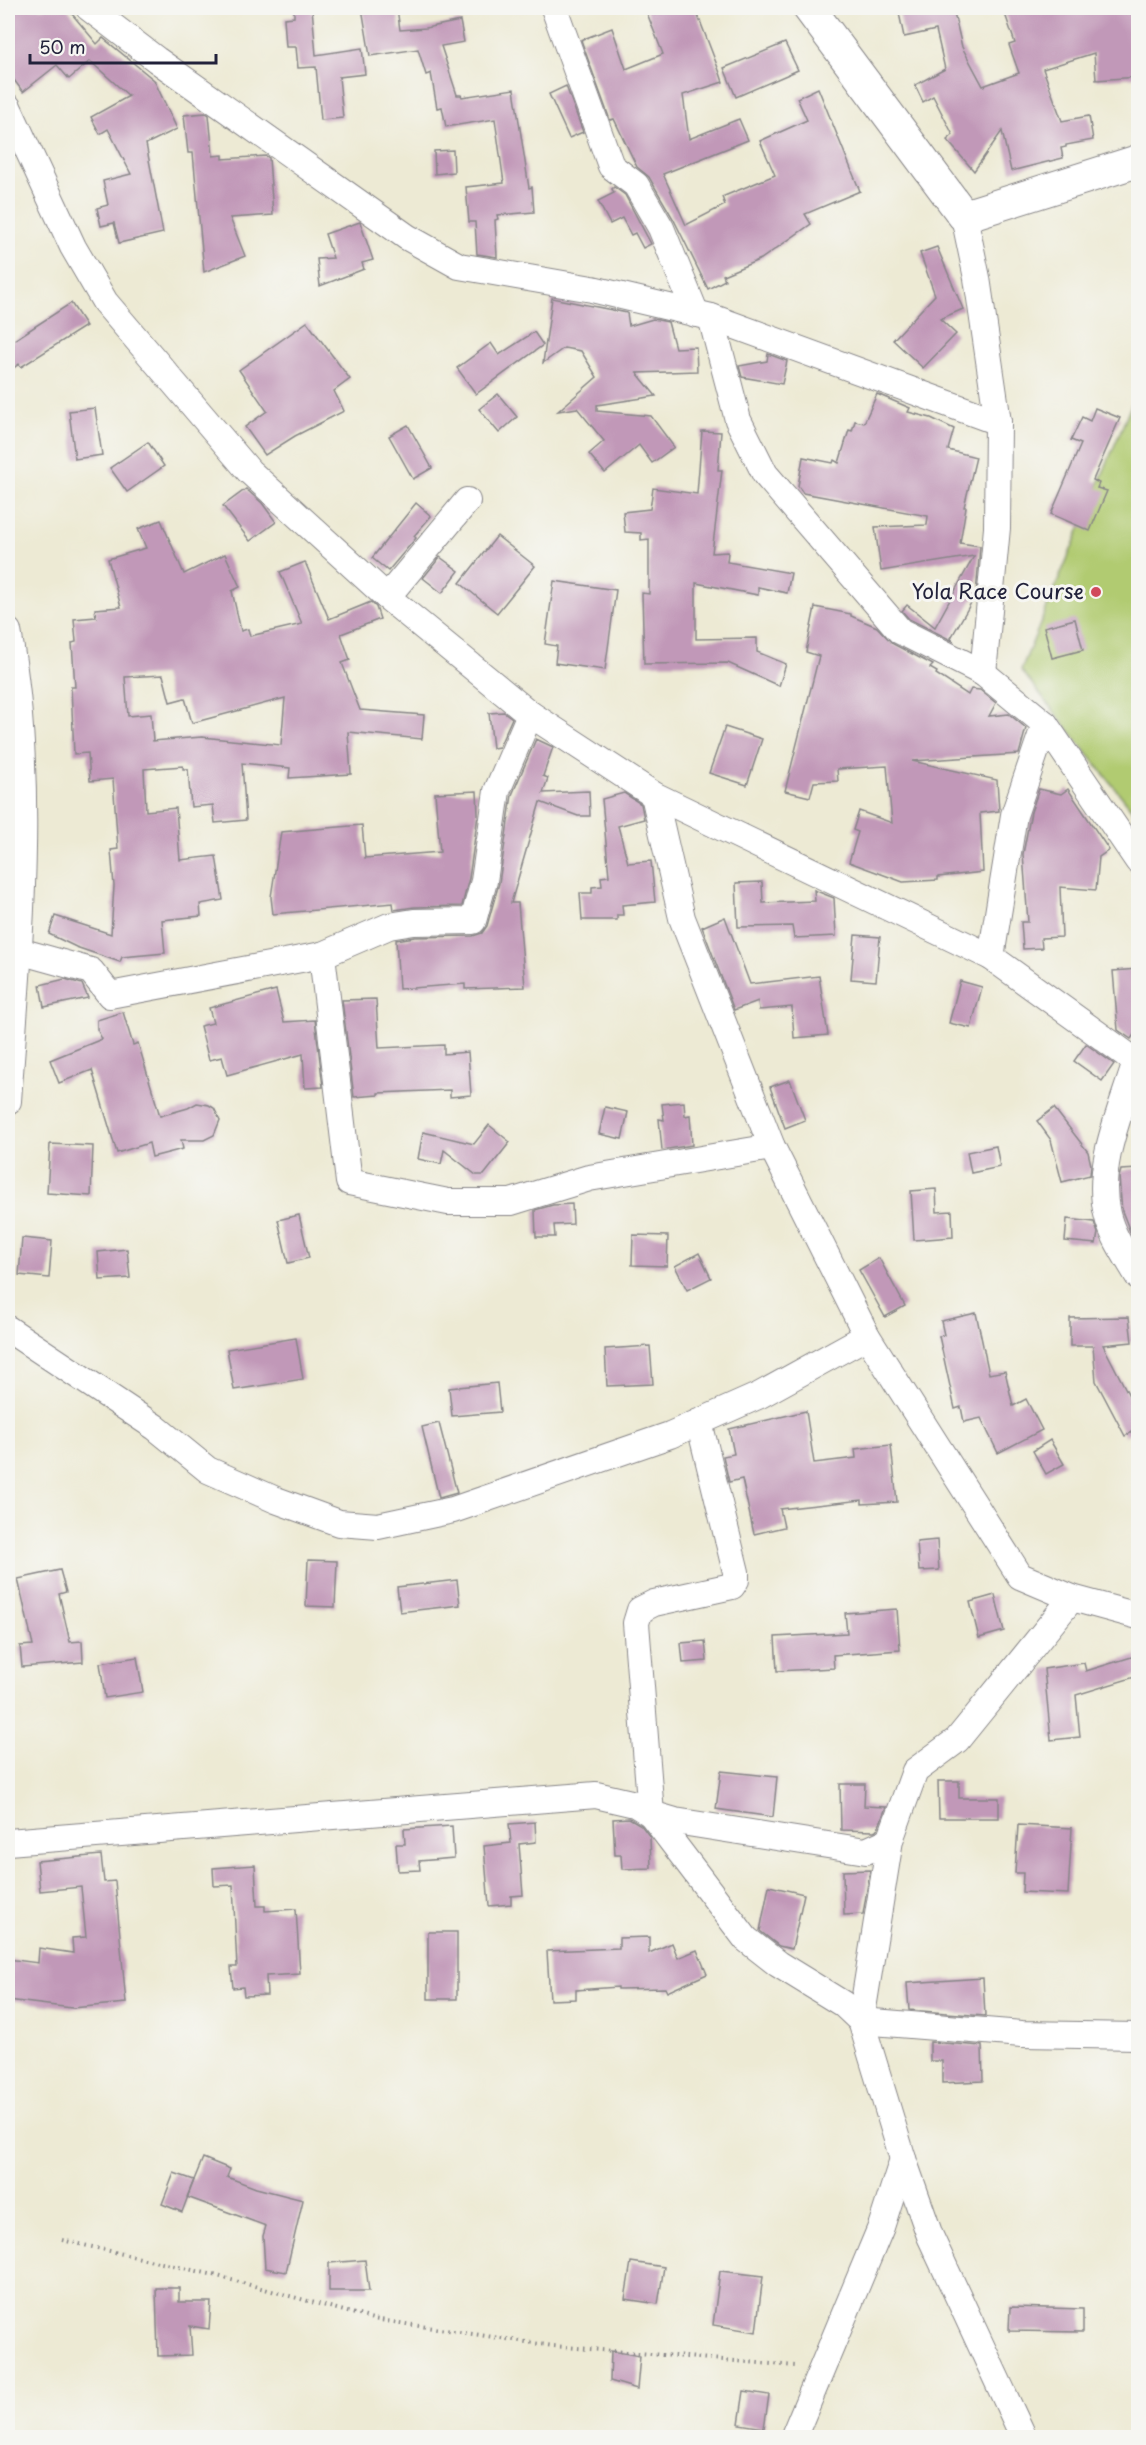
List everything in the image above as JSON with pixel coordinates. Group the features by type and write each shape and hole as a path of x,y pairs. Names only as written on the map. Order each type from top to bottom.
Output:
{"street":[{"path":"89,8 157,60 407,237 459,266 592,289 703,316 998,422"},
{"path":"554,8 611,166 636,185 661,228 703,316 738,420 765,474 900,630 983,673 1045,724 1138,861"},
{"path":"809,8 964,216 977,278 998,422 997,528 983,673"},
{"path":"8,106 73,247 105,302 249,471 387,597 530,714 654,795 991,957 1137,1063 1109,1149 1104,1178 1107,1215 1119,1244 1138,1276"},
{"path":"964,216 1138,161"},
{"path":"387,597 467,501"},
{"path":"8,632 16,679 16,936 8,1101"},
{"path":"16,936 91,971 110,995 322,956 389,926 414,922 473,921 484,881 497,791 530,714"},
{"path":"991,957 1014,815 1045,724"},
{"path":"654,795 682,918 772,1147 867,1336 1020,1576 1072,1598 1138,1616"},
{"path":"322,956 349,1182 448,1202 512,1202 589,1178 772,1147"},
{"path":"8,1329 155,1427 208,1470 276,1500 339,1523 378,1526 453,1510 670,1435 760,1395 867,1336"},
{"path":"699,1422 736,1572 736,1580 732,1586 654,1603 640,1610 636,1623 651,1814 746,1939 778,1964 843,2004 861,2021 1022,2034 1138,2036"},
{"path":"1024,2438 930,2236 903,2159 861,2021 890,1840 915,1771 957,1740 1072,1598"},
{"path":"8,1842 596,1795 635,1804 651,1814 675,1821 866,1851 890,1840"},
{"path":"793,2438 881,2227 903,2159"}],"path":[{"path":"62,2240 214,2275 373,2319 553,2346 822,2369"}],"green space":[{"name":"Yola Race Course","path":"1138,389 1138,817 1021,670"}],"building":[{"path":"8,8 67,8 97,44 103,38 154,80 177,129 146,144 163,233 119,243 114,223 101,226 97,208 108,205 103,181 131,174 108,129 100,134 91,117 129,96 90,61 69,79 57,65 23,92 8,72"},
{"path":"294,8 312,8 316,55 362,48 365,74 339,77 343,118 321,120 316,67 298,68 296,47 286,47 284,18 294,17"},
{"path":"362,8 397,8 400,30 426,28 460,21 464,42 441,46 457,95 462,97 514,89 529,188 532,187 534,212 497,215 498,219 495,220 497,257 477,254 475,222 469,222 466,187 504,183 495,119 446,127 442,107 437,108 431,73 426,75 418,49 370,56"},
{"path":"645,8 695,8 720,73 723,82 683,95 689,139 739,119 748,140 663,174 686,225 725,205 722,197 775,175 760,141 807,120 797,98 818,88 860,191 805,214 811,224 761,259 723,275 725,280 708,289 674,220 649,177 637,167 614,119 610,120 581,40 612,28 626,69 663,54"},
{"path":"898,8 953,8 962,47 983,86 1019,73 1009,45 1015,43 1003,8 1138,8 1138,77 1096,80 1094,53 1043,69 1062,121 1089,116 1093,140 1061,148 1063,158 1011,171 1002,131 974,171 947,140 953,135 933,96 923,102 915,85 945,69 936,30 904,37"},
{"path":"785,43 798,70 736,97 724,68"},
{"path":"566,86 583,132 569,138 549,94"},
{"path":"206,113 209,115 213,156 223,155 223,159 266,156 269,158 273,215 230,218 245,256 204,272 193,153 188,153 184,115"},
{"path":"453,150 454,172 435,174 434,151"},
{"path":"614,187 625,195 651,244 643,248 635,233 631,235 622,218 610,224 598,201 614,193 612,189"},
{"path":"360,222 373,260 362,263 364,269 320,286 317,259 333,258 325,234"},
{"path":"937,247 963,309 940,319 956,334 923,368 893,340 935,295 920,253"},
{"path":"552,298 627,313 629,326 653,319 668,322 675,348 696,347 697,371 637,373 656,396 597,405 597,411 651,416 674,447 652,463 639,445 605,473 589,454 604,441 577,408 558,411 597,377 581,351 564,348 543,363"},
{"path":"71,303 86,326 21,367 19,364 8,372 8,344"},
{"path":"307,322 350,379 334,391 344,411 295,436 265,455 245,427 267,411 239,370"},
{"path":"534,332 543,345 476,394 457,368 491,343 499,355"},
{"path":"768,354 787,361 782,384 742,377 739,366 767,361"},
{"path":"498,394 517,417 499,433 479,409"},
{"path":"877,394 910,408 908,412 931,418 954,429 948,450 976,457 964,507 966,507 960,543 980,546 976,594 951,638 953,641 909,619 902,611 907,605 935,627 974,556 881,571 875,527 927,525 928,516 803,493 798,486 803,457 833,463 834,460 839,463 849,430 852,431 855,421 864,423"},
{"path":"95,408 102,455 75,459 69,411"},
{"path":"1095,408 1120,418 1093,480 1099,483 1097,488 1107,491 1090,531 1051,514 1081,444 1071,440 1082,417 1090,421"},
{"path":"408,425 432,468 413,479 389,436"},
{"path":"702,431 721,432 718,470 722,470 712,553 728,552 727,562 791,573 787,593 758,587 758,595 696,583 696,639 757,638 757,652 786,664 779,686 728,663 644,664 642,593 649,594 649,539 641,540 641,533 625,532 623,512 650,509 653,488 697,494"},
{"path":"148,442 164,466 127,492 110,468"},
{"path":"246,489 262,503 276,522 250,541 223,506"},
{"path":"416,503 431,516 388,571 372,558"},
{"path":"161,520 184,574 225,554 240,587 232,591 241,631 248,629 250,636 302,624 280,572 305,562 329,619 371,602 376,607 380,619 341,634 350,660 342,663 360,710 424,715 422,739 348,732 351,774 289,778 290,768 242,763 246,820 215,823 213,805 191,807 188,769 183,769 183,766 144,769 146,811 176,808 180,860 216,856 223,900 200,904 201,916 162,920 165,953 122,957 120,962 76,947 49,934 55,916 111,934 114,886 111,850 118,849 113,779 90,781 88,753 74,754 71,687 75,687 72,643 76,642 74,619 96,617 95,609 121,607 108,559 146,548 138,529","holes":["163,675 170,702 185,698 192,723 285,698 281,745 202,737 153,741 151,714 128,716 125,677"]},
{"path":"497,536 535,566 497,613 460,583"},
{"path":"440,557 459,571 442,593 423,578"},
{"path":"554,581 616,590 605,670 555,663 557,646 545,644"},
{"path":"815,607 851,614 877,627 893,644 933,665 930,668 937,672 936,674 968,695 971,689 980,690 996,703 989,716 1009,714 1026,728 1019,754 912,761 997,780 999,811 980,813 983,872 938,877 938,880 903,882 849,862 858,832 853,830 859,811 892,823 887,766 837,769 838,781 814,782 810,797 785,791 819,656 806,652"},
{"path":"1075,619 1083,650 1052,658 1044,627"},
{"path":"504,712 512,718 499,747 493,748 489,713"},
{"path":"725,727 762,739 747,785 709,773"},
{"path":"536,739 553,747 543,776 548,778 543,793 589,791 590,816 578,816 540,802 511,903 518,903 525,987 465,989 465,984 399,989 396,940 415,937 473,936 482,933 487,926 499,883 512,795"},
{"path":"1039,789 1061,794 1068,789 1109,850 1099,857 1096,890 1060,887 1062,937 1041,938 1042,948 1023,949 1021,922 1028,922 1023,854 1031,812"},
{"path":"477,791 478,815 469,878 462,906 414,907 394,910 393,903 273,914 271,897 281,832 362,825 365,858 440,852 435,793"},
{"path":"624,793 641,804 644,819 618,826 628,863 651,861 655,902 622,905 623,915 617,915 617,920 582,920 580,893 592,893 592,887 602,886 601,877 609,876 602,799"},
{"path":"762,882 763,903 815,901 814,890 834,898 836,936 794,938 792,926 738,927 736,883"},
{"path":"725,917 750,984 819,976 828,1035 794,1038 792,1007 759,1010 758,1001 734,1010 702,927"},
{"path":"855,935 880,937 876,981 851,979"},
{"path":"1138,969 1138,1029 1131,1039 1118,1030 1113,971"},
{"path":"65,979 82,984 88,998 44,1007 40,985"},
{"path":"960,981 982,987 971,1028 949,1023"},
{"path":"276,990 284,1022 315,1020 323,1087 305,1088 303,1054 227,1075 222,1057 209,1060 200,1026 213,1023 209,1008"},
{"path":"376,999 379,1048 444,1045 444,1054 468,1052 471,1095 450,1097 450,1090 378,1093 378,1095 354,1097 342,1000"},
{"path":"123,1012 133,1045 138,1043 160,1116 197,1103 209,1105 214,1108 220,1120 214,1135 204,1140 181,1140 183,1149 152,1157 149,1143 117,1153 92,1070 59,1083 50,1060 102,1039 97,1029 97,1020"},
{"path":"1086,1044 1114,1064 1102,1081 1074,1061"},
{"path":"790,1080 805,1120 785,1128 770,1087"},
{"path":"684,1102 685,1116 690,1115 692,1145 662,1150 659,1119 664,1120 662,1104"},
{"path":"605,1107 628,1112 622,1139 599,1134"},
{"path":"1054,1108 1088,1152 1091,1165 1090,1175 1062,1182 1051,1140 1037,1121"},
{"path":"489,1125 510,1142 484,1175 476,1175 444,1150 441,1164 418,1159 423,1132 474,1144"},
{"path":"50,1144 93,1146 91,1196 47,1193"},
{"path":"996,1146 1000,1167 971,1173 967,1152"},
{"path":"1138,1169 1138,1234 1131,1234 1122,1211 1119,1177 1121,1170"},
{"path":"936,1189 937,1212 952,1211 953,1237 914,1240 911,1191"},
{"path":"572,1204 573,1224 554,1225 555,1237 536,1237 535,1210 553,1205"},
{"path":"299,1215 309,1258 288,1263 278,1220"},
{"path":"1067,1219 1094,1222 1098,1233 1096,1244 1065,1241"},
{"path":"633,1235 668,1236 667,1266 632,1265"},
{"path":"22,1238 52,1241 49,1278 19,1275"},
{"path":"127,1249 130,1278 100,1280 98,1252"},
{"path":"699,1253 711,1278 687,1290 675,1266"},
{"path":"879,1258 905,1306 885,1317 859,1270"},
{"path":"976,1313 989,1374 1005,1371 1013,1406 1026,1399 1042,1430 998,1453 981,1418 964,1422 961,1407 955,1409 939,1336 944,1335 941,1321"},
{"path":"1129,1317 1132,1342 1103,1345 1138,1413 1138,1429 1125,1436 1096,1381 1093,1346 1070,1346 1070,1318"},
{"path":"296,1338 303,1379 234,1390 227,1349"},
{"path":"650,1346 653,1384 607,1386 605,1349"},
{"path":"497,1383 500,1412 452,1416 449,1388"},
{"path":"806,1411 814,1463 856,1458 855,1449 891,1445 897,1502 862,1504 862,1500 780,1509 784,1527 754,1534 742,1479 729,1482 723,1456 734,1454 729,1429"},
{"path":"439,1423 457,1493 439,1498 422,1427"},
{"path":"1050,1440 1064,1464 1046,1474 1033,1451"},
{"path":"937,1540 939,1570 919,1571 917,1542"},
{"path":"308,1560 337,1561 335,1607 306,1606"},
{"path":"60,1570 66,1592 59,1594 70,1642 82,1641 83,1662 22,1667 20,1646 33,1645 18,1579"},
{"path":"457,1580 460,1605 400,1612 397,1587"},
{"path":"995,1595 1004,1631 979,1638 970,1602"},
{"path":"897,1609 900,1650 833,1655 834,1668 777,1671 775,1637 847,1633 845,1613"},
{"path":"705,1641 707,1661 683,1663 681,1643"},
{"path":"1138,1655 1138,1676 1076,1695 1080,1737 1051,1740 1044,1669 1084,1663 1086,1671"},
{"path":"137,1657 143,1692 105,1698 100,1663"},
{"path":"721,1771 777,1777 773,1817 716,1809"},
{"path":"938,1781 959,1781 959,1798 999,1798 999,1818 939,1818"},
{"path":"840,1784 865,1784 864,1806 886,1807 878,1829 874,1831 841,1830"},
{"path":"629,1818 641,1825 650,1837 651,1868 622,1869 621,1855 615,1855 613,1819"},
{"path":"535,1822 536,1842 519,1844 523,1895 511,1896 511,1904 489,1906 484,1846 511,1843 509,1824"},
{"path":"1018,1825 1072,1828 1068,1894 1022,1892 1023,1873 1015,1873"},
{"path":"452,1826 454,1858 419,1861 420,1870 398,1871 396,1844 405,1844 404,1829"},
{"path":"101,1855 104,1882 115,1881 126,2003 72,2008 8,2000 8,1959 38,1963 39,1948 73,1953 72,1938 86,1937 81,1887 40,1891 37,1861"},
{"path":"255,1865 257,1906 265,1906 265,1911 296,1909 300,1974 266,1976 267,1995 244,1996 243,1987 233,1988 231,1967 237,1967 233,1885 214,1886 213,1868"},
{"path":"870,1870 863,1914 844,1915 843,1871"},
{"path":"769,1886 804,1894 792,1949 779,1946 760,1931"},
{"path":"428,1932 457,1932 457,1999 428,1999"},
{"path":"649,1937 649,1953 672,1943 678,1958 697,1950 707,1974 667,1992 665,1988 618,1989 618,1987 576,1990 576,1999 550,2000 547,1951 619,1948 619,1938"},
{"path":"983,1978 985,2016 909,2010 907,1983"},
{"path":"930,2042 982,2046 983,2081 942,2083 942,2061 930,2061"},
{"path":"203,2158 230,2169 227,2177 256,2188 303,2200 286,2272 265,2268 263,2236 266,2226 187,2197"},
{"path":"174,2173 194,2180 182,2212 162,2204"},
{"path":"365,2260 369,2291 329,2291 329,2263"},
{"path":"631,2262 664,2267 658,2304 625,2299"},
{"path":"720,2271 763,2276 756,2332 713,2325"},
{"path":"156,2288 179,2288 179,2302 211,2302 209,2329 190,2326 192,2355 158,2356"},
{"path":"1010,2307 1083,2309 1083,2332 1009,2331"},
{"path":"611,2351 640,2356 637,2389 610,2381"},
{"path":"744,2391 769,2395 764,2428 739,2424"}],"place":[{"name":"Yola Race Course","path":"1096,592"}]}
